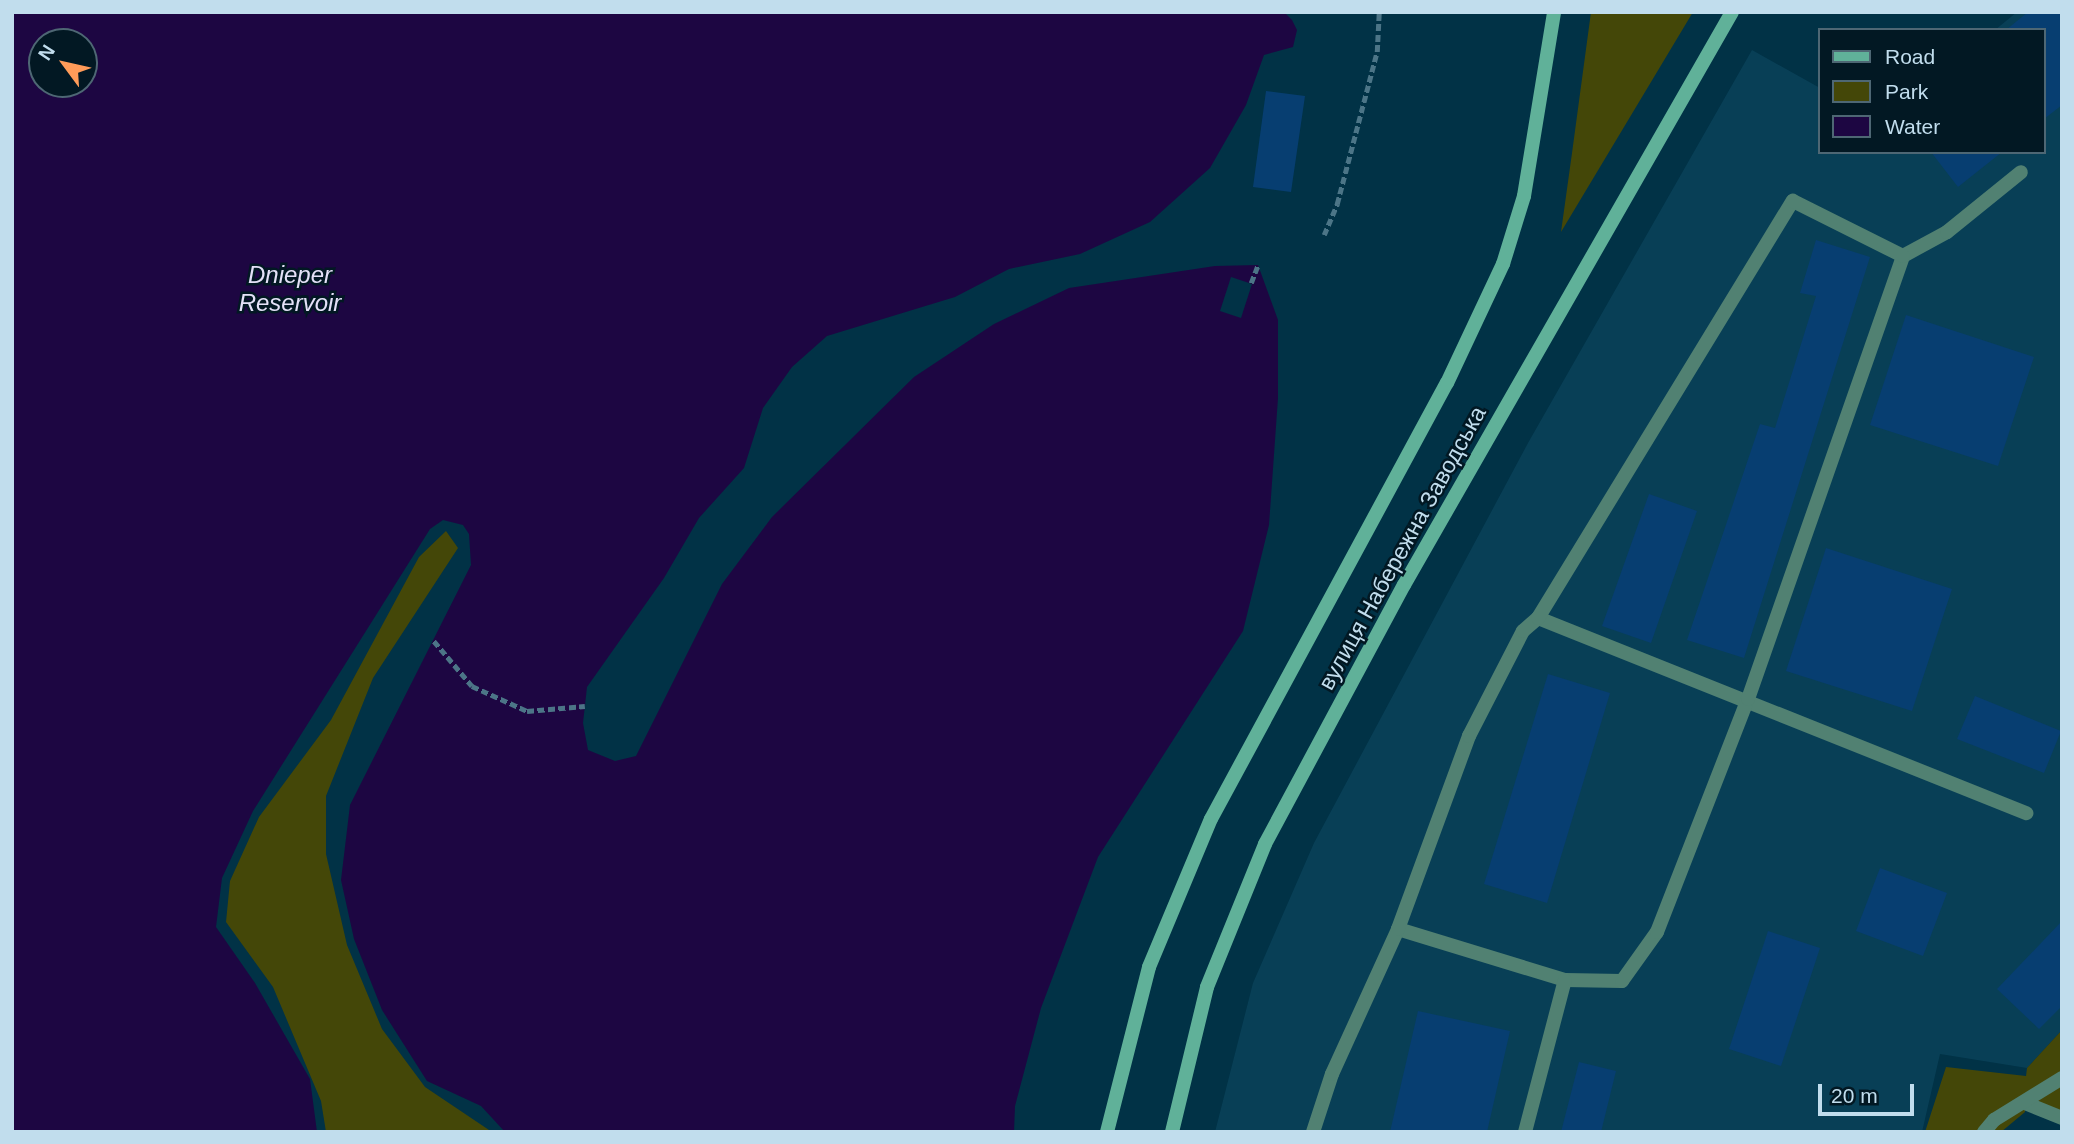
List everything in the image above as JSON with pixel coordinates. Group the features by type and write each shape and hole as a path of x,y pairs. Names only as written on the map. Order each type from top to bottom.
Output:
{"main road":[{"name":"вулиця Набережна Заводська","path":"1107,1132 1149,967 1211,819 1447,383 1503,264 1524,196 1554,12"},
{"name":"вулиця Набережна Заводська","path":"1172,1132 1208,987 1265,844 1411,573 1732,12"}],"street":[{"path":"1398,929 1565,979 1622,981 1657,932 1748,699 1903,256 1947,232 2021,172"},
{"path":"1313,1132 1332,1074 1398,929 1469,736 1523,631 1538,618 1793,201 1903,256"},
{"path":"1538,618 1748,699 2026,813"},
{"path":"1525,1132 1565,979"},
{"path":"1984,1132 1994,1120 2062,1079"},
{"path":"2025,1103 2062,1118"}],"path":[{"path":"1324,235 1337,204 1377,52 1379,12"},
{"path":"1251,283 1258,265"},
{"path":"434,641 472,686 527,712 585,706"}],"shaded area":[{"path":"2017,12 2062,12 2062,1030 2027,1068 1940,1054 1922,1132 1215,1132 1253,983 1314,843 1528,443 1752,50 1818,87 1818,154 2046,154 2046,28 1997,28"}],"green space":[{"path":"1591,12 1693,12 1561,232 1572,153"},
{"path":"446,531 458,548 373,678 326,796 326,854 347,945 382,1029 425,1087 492,1132 326,1132 321,1101 273,987 226,922 230,881 259,817 331,720 419,557"},
{"path":"2062,1030 2062,1120 2025,1104 2025,1112 2001,1132 1925,1132 1946,1067 2026,1076 2027,1068"}],"water":[{"name":"Dnieper Reservoir","path":"12,12 1284,12 1297,30 1293,47 1264,55 1246,105 1210,168 1150,222 1080,254 1009,269 955,297 827,336 792,367 763,408 744,468 699,518 664,578 587,687 583,723 588,750 615,761 636,756 722,584 772,517 914,377 994,324 1069,288 1215,266 1258,265 1278,320 1278,398 1269,525 1243,631 1098,857 1041,1008 1015,1106 1014,1132 505,1132 481,1106 427,1081 382,1010 354,939 341,880 350,805 471,565 469,534 463,525 443,520 430,529 253,811 222,878 216,927 255,983 310,1079 317,1132 12,1132"}],"pier":[{"path":"1231,277 1252,284 1241,318 1220,311"}],"building":[{"path":"2028,12 2062,12 2062,105 2046,117 2046,28 2008,28"},
{"path":"1266,91 1305,96 1291,192 1253,187"},
{"path":"1933,154 1999,154 1958,187"},
{"path":"1816,240 1870,257 1744,658 1687,640 1760,424 1775,428 1816,296 1800,293"},
{"path":"1906,315 2034,357 1998,466 1870,425"},
{"path":"1649,494 1697,511 1651,643 1602,626"},
{"path":"1826,548 1952,589 1912,711 1786,671"},
{"path":"1548,674 1610,693 1547,903 1484,884"},
{"path":"1975,696 2061,731 2044,773 1957,739"},
{"path":"1880,868 1947,893 1923,956 1856,931"},
{"path":"2062,921 2062,1006 2039,1029 1997,989"},
{"path":"1768,931 1820,948 1781,1066 1729,1049"},
{"path":"1418,1011 1510,1031 1487,1132 1390,1132"},
{"path":"1579,1062 1616,1071 1601,1132 1561,1132"}]}
